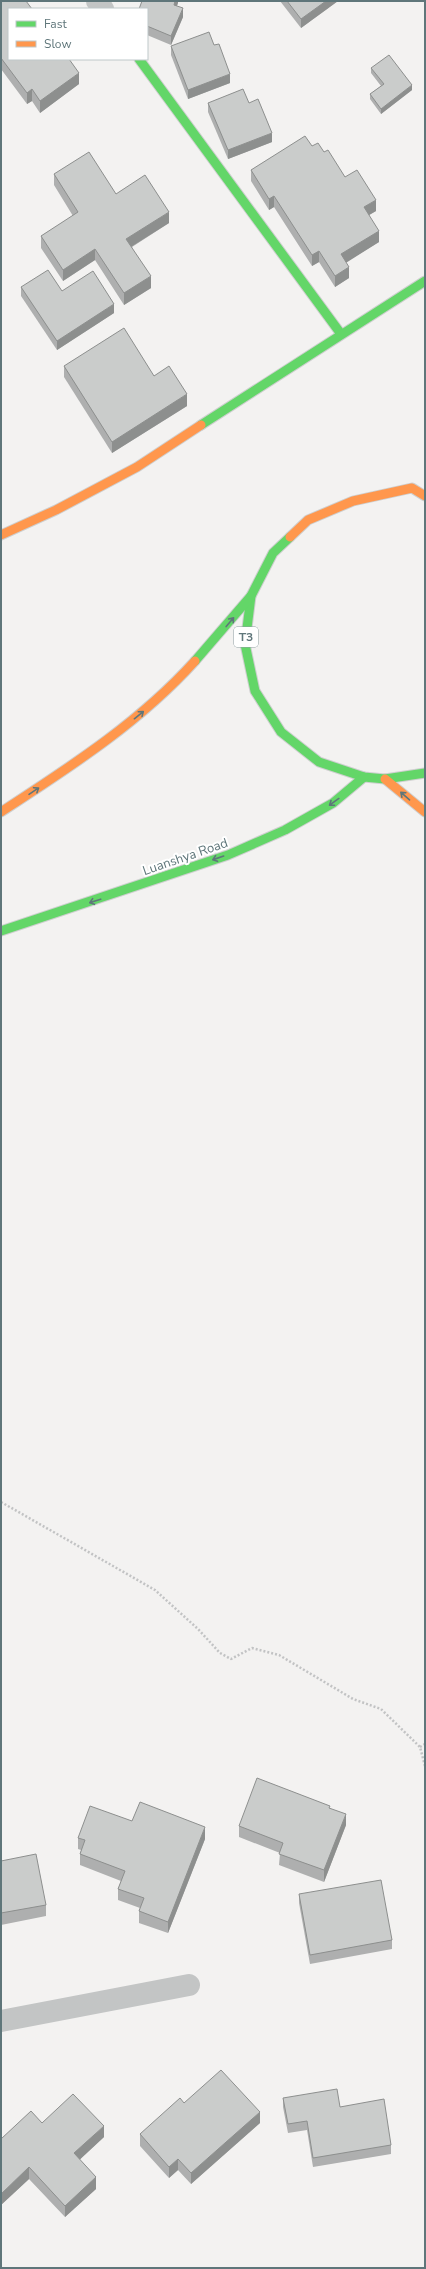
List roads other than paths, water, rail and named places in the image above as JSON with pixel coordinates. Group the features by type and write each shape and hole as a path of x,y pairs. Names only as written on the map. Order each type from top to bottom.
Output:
{"main road":[{"path":"140,60 341,334"},
{"path":"1,535 56,510 137,467 425,281"},
{"name":"T3","path":"1,812 99,747 150,706 199,658 251,596 273,553 308,520 353,501 425,486"},
{"path":"412,488 425,496"},
{"name":"T3","path":"251,596 245,644 255,691 280,732 319,762 364,777 385,779 425,773"},
{"name":"Luanshya Road","path":"1,931 242,849 285,830 333,803 364,777"},
{"path":"385,779 425,812"}],"street":[{"path":"1,2021 189,1985"}]}
